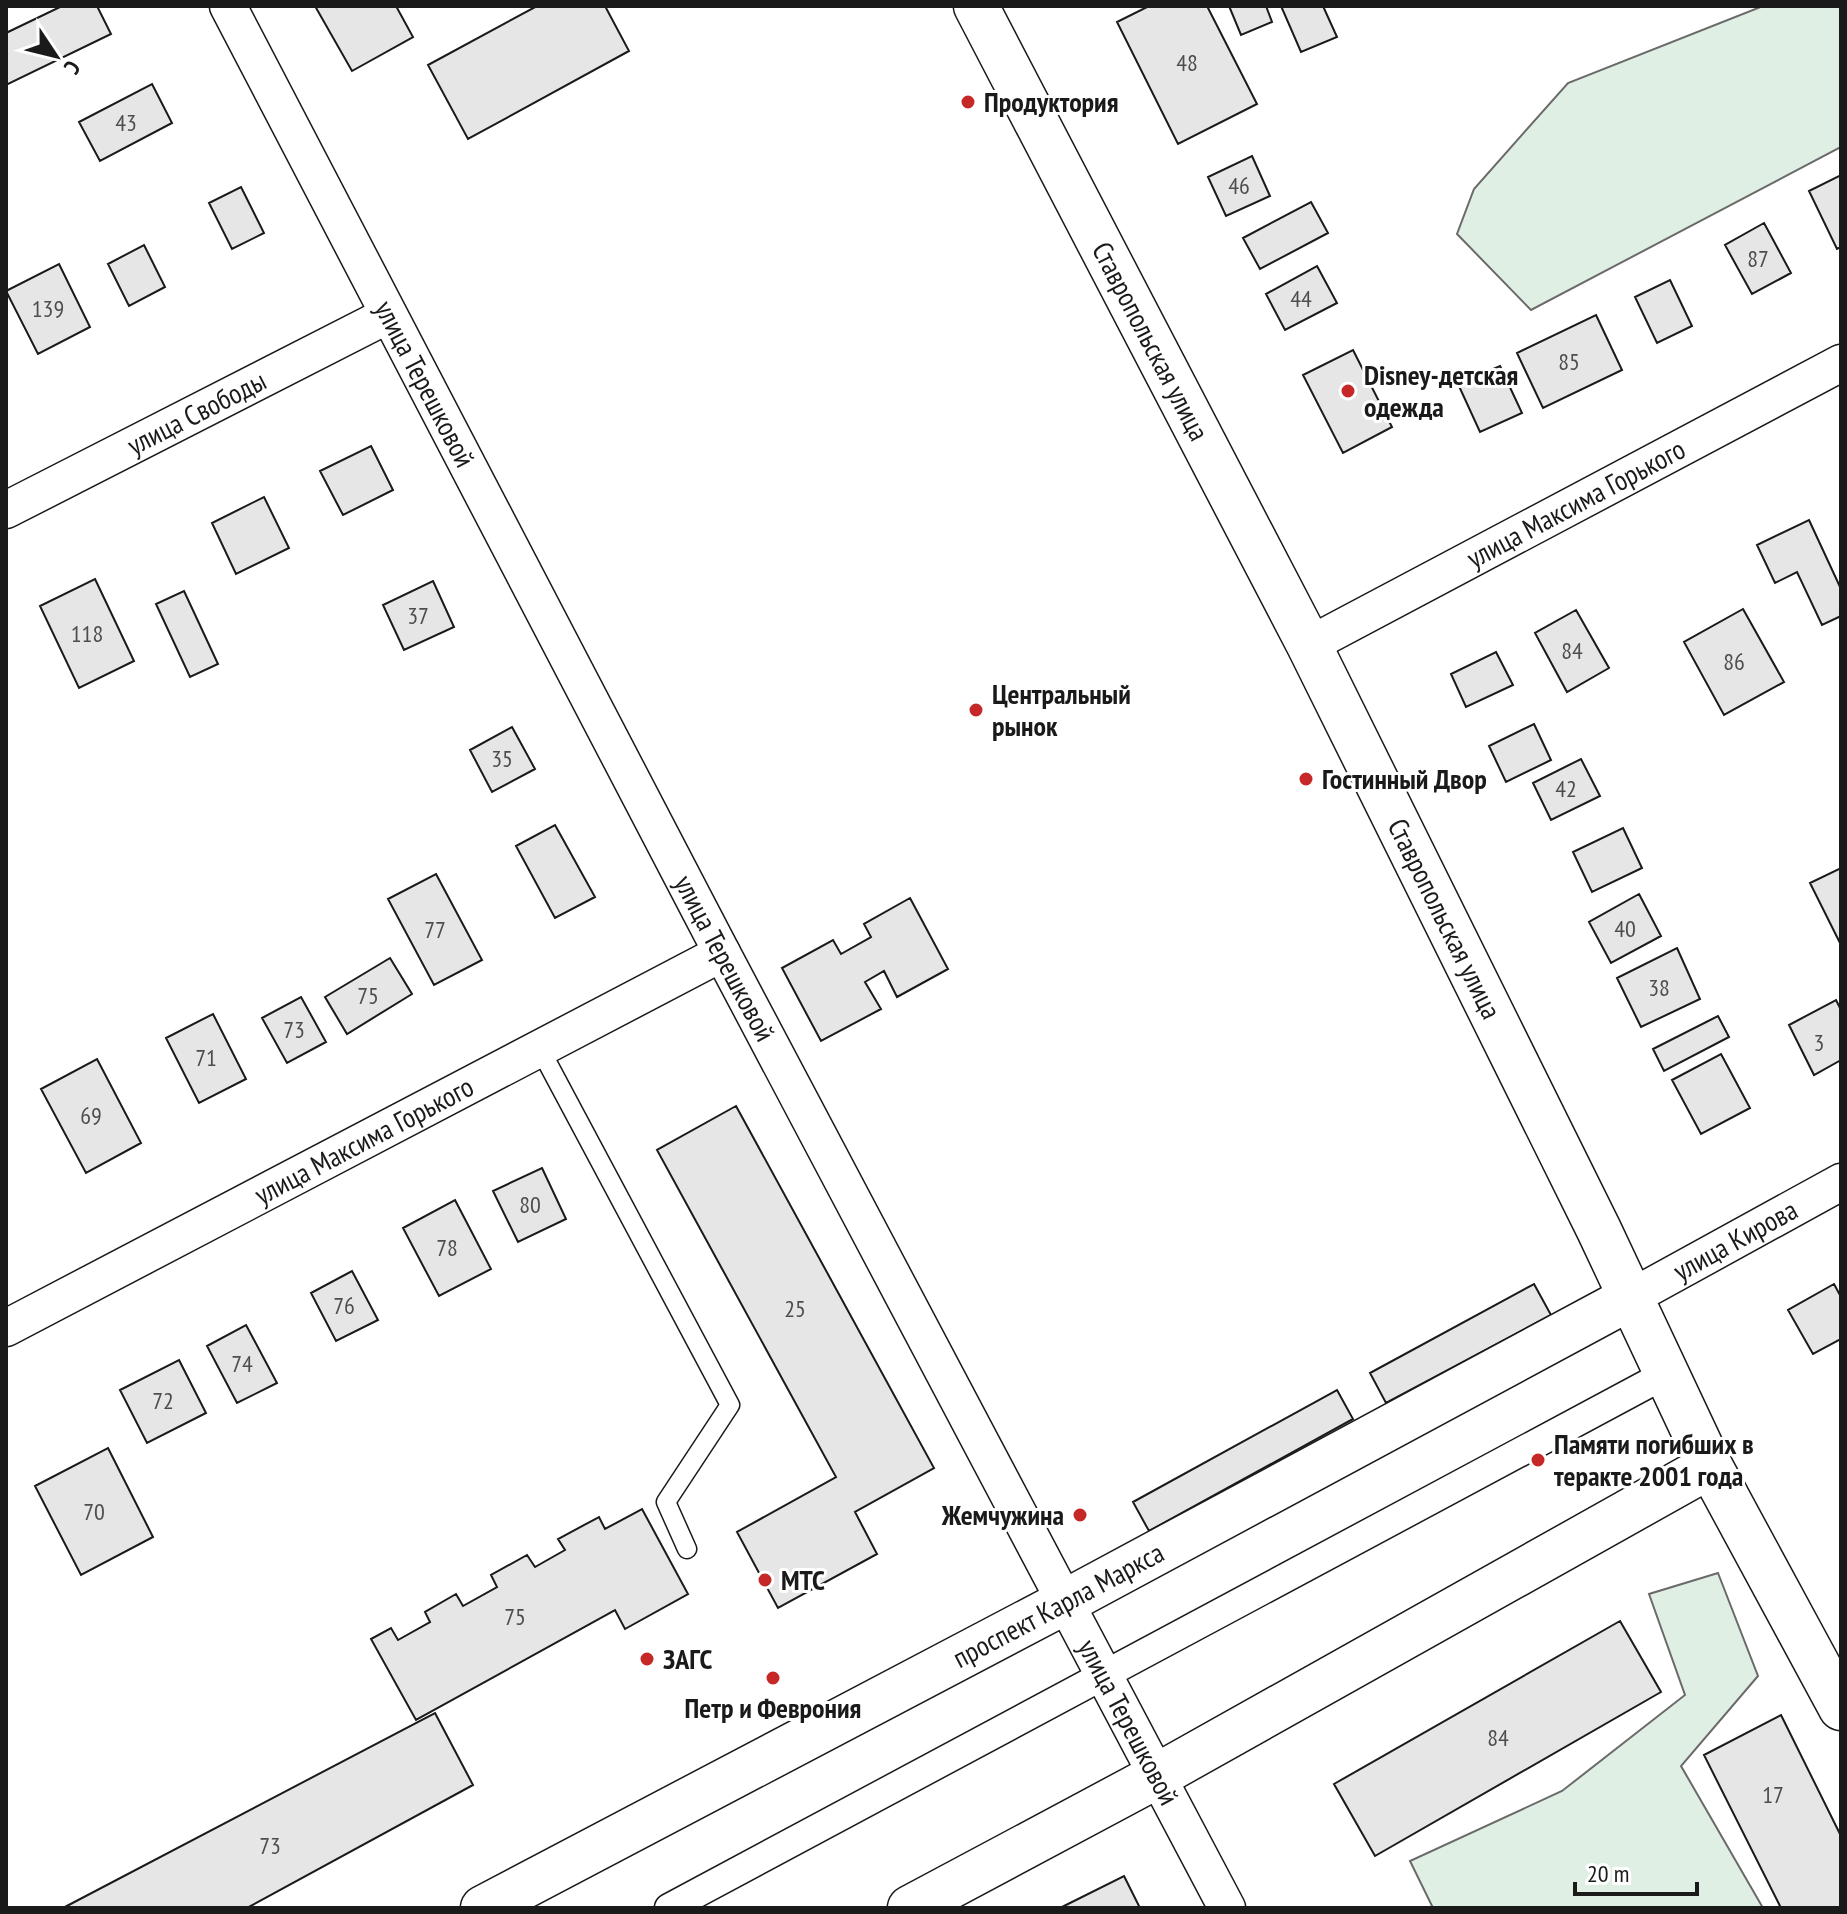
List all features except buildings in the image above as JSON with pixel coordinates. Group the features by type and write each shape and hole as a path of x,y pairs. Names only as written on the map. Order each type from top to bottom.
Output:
{"street":[{"name":"улица Терешковой","path":"228,6 722,953 1227,1908"},
{"name":"Ставропольская улица","path":"976,6 1309,645 1592,1216 1710,1466 1841,1708"},
{"name":"улица Свободы","path":"6,510 388,315"},
{"name":"улица Максима Горького","path":"1309,645 1841,363"},
{"name":"улица Максима Горького","path":"6,1328 722,953"},
{"name":"улица Кирова","path":"1630,1298 1841,1182"},
{"name":"проспект Карла Маркса","path":"483,1908 1065,1602 1630,1298"},
{"path":"669,1908 1666,1374"},
{"path":"910,1908 1157,1776 1710,1466"}],"lane":[{"path":"539,1047 730,1405 666,1502 687,1549"}],"green space":[{"path":"1763,6 1841,6 1841,147 1531,310 1457,234 1474,189 1568,83"},
{"path":"1718,1573 1758,1676 1681,1766 1763,1908 1433,1908 1410,1861 1562,1791 1685,1695 1649,1594"}],"place":[{"name":"Продуктория","path":"968,102"},
{"name":"Disney-детская одежда","path":"1348,391"},
{"name":"Центральный рынок","path":"976,710"},
{"name":"Гостинный Двор","path":"1306,779"},
{"name":"Памяти погибших в теракте 2001 года","path":"1538,1460"},
{"name":"Жемчужина","path":"1080,1515"},
{"name":"МТС","path":"765,1580"},
{"name":"ЗАГС","path":"647,1659"},
{"name":"Петр и Феврония","path":"773,1678"}]}
